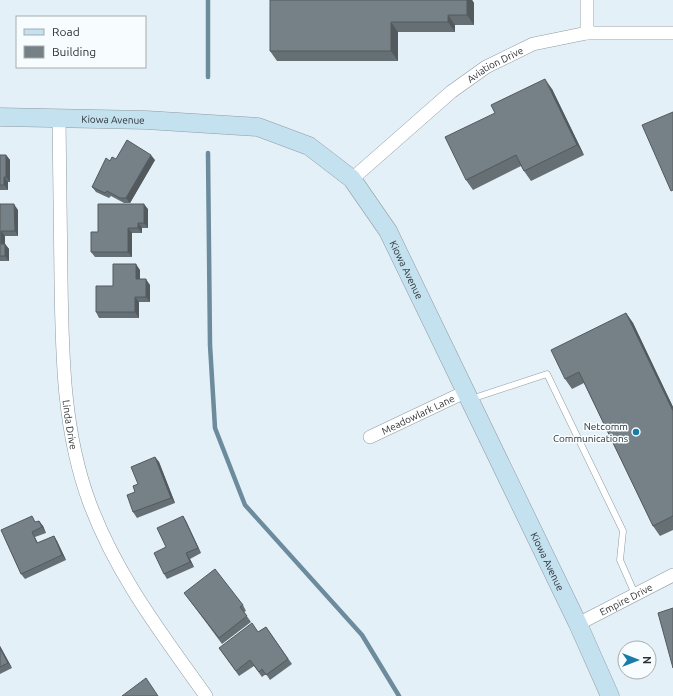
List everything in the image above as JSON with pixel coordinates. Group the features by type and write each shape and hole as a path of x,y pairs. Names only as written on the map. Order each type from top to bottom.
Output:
{"street":[{"path":"587,0 587,33"},
{"name":"Aviation Drive","path":"352,179 451,92 486,68 533,44 587,33 673,33"},
{"name":"Kiowa Avenue","path":"0,117 146,120 258,127 309,146 352,179 388,231 578,624 610,696"},
{"name":"Linda Drive","path":"59,118 62,358 71,437 90,503 115,560 143,609 206,696"},
{"name":"Meadowlark Lane","path":"370,437 467,396"},
{"name":"Empire Drive","path":"578,624 673,575"}],"lane":[{"path":"467,396 547,374 623,531 620,560 635,594"}],"building":[{"path":"270,0 467,0 467,15 448,15 448,22 391,22 391,51 270,51"},
{"path":"545,79 577,145 524,171 516,155 466,180 445,137 495,113 491,105"},
{"path":"673,112 673,190 671,191 642,125"},
{"path":"127,140 151,155 126,198 120,198 107,191 105,193 92,187 106,158 110,161 112,157 116,159"},
{"path":"0,155 6,155 6,177 4,177 4,185 0,185"},
{"path":"0,204 14,204 15,231 1,231 1,244 5,244 5,256 0,256"},
{"path":"98,204 144,204 144,223 138,223 138,228 128,228 128,252 91,252 91,232 98,232"},
{"path":"113,264 136,264 136,279 146,279 146,297 135,297 135,312 96,312 96,286 113,286"},
{"path":"626,313 673,411 673,516 653,526 579,372 565,379 551,350"},
{"path":"155,457 171,498 133,512 127,495 135,492 133,486 138,484 131,467"},
{"path":"32,516 35,522 39,521 42,527 32,532 37,543 54,536 62,555 21,574 1,530"},
{"path":"183,516 198,548 186,553 190,562 164,574 154,553 166,547 157,528"},
{"path":"215,569 243,605 240,607 247,616 219,638 184,593"},
{"path":"673,608 673,668 658,613"},
{"path":"252,623 258,632 266,627 288,659 266,675 262,669 259,672 250,660 236,671 219,648"},
{"path":"0,648 8,663 0,667"},
{"path":"146,678 158,696 122,696"}],"waterway":[{"path":"208,0 208,77"},
{"path":"208,153 210,345 215,428 245,505 362,635 399,696"}],"place":[{"name":"Netcomm Communications","path":"636,432"}]}
